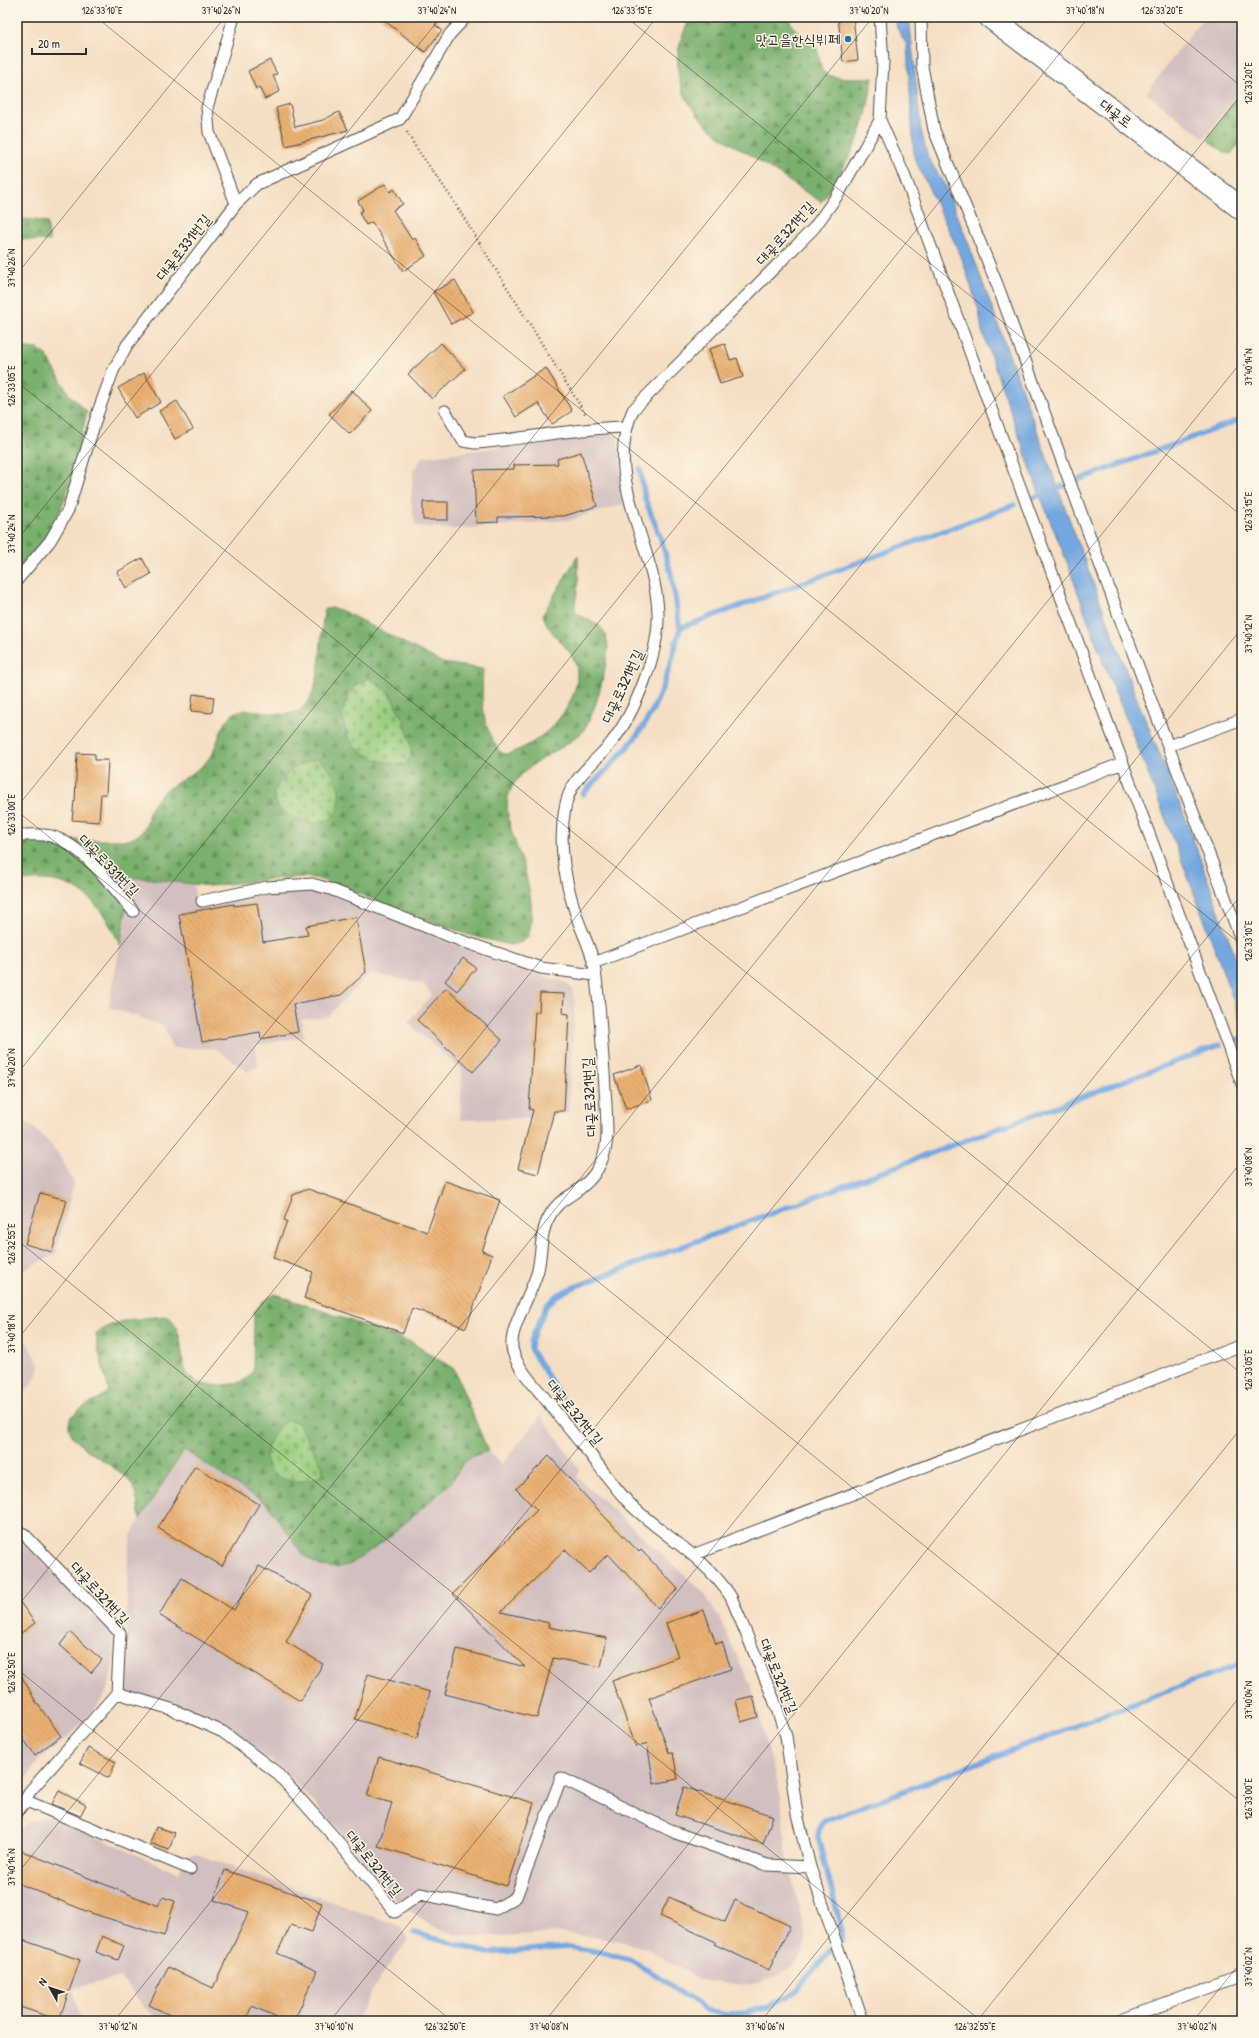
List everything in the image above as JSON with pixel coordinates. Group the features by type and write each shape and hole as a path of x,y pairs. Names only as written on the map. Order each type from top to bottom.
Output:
{"street":[{"name":"대곶로","path":"990,17 1242,209"}],"lane":[{"path":"234,17 207,108 209,132 236,204"},
{"path":"400,119 450,34 466,17"},
{"name":"대곶로321번길","path":"863,2021 810,1866 798,1814 786,1736 774,1700 730,1597 721,1582 693,1555 631,1505 528,1379 513,1354 511,1341 538,1269 543,1233 548,1218 556,1206 570,1194 582,1188 591,1178 601,1164 605,1154 608,1136 600,1018 593,963 576,913 564,870 562,829 565,806 572,785 587,766 610,744 618,732 644,683 656,646 658,613 655,587 625,485 623,454 625,427 633,410 814,228 838,193 880,120 883,62 880,17"},
{"path":"921,17 922,66 934,130 997,284 1242,942"},
{"name":"대곶로331번길","path":"17,580 50,541 68,510 98,412 113,371 127,345 236,204 257,184 400,119"},
{"path":"880,120 905,177 1242,1084"},
{"path":"446,411 463,441 475,443 546,436 594,428 625,427"},
{"path":"1168,746 1242,719"},
{"path":"593,963 1122,763"},
{"name":"대곶로331번길","path":"17,835 50,836 70,844 101,874 133,911"},
{"path":"202,902 267,887 312,884 330,889 459,940 542,968 594,975"},
{"path":"693,1555 1242,1345"},
{"name":"대곶로321번길","path":"17,1532 24,1534 120,1633 117,1693 171,1709 223,1732 276,1772 335,1838 395,1912 420,1894 496,1909 516,1896 561,1778 676,1833 767,1865 810,1866"},
{"path":"17,1813 31,1790 117,1693"},
{"path":"24,1800 190,1869"},
{"path":"1117,2021 1242,1974"}],"path":[{"path":"400,119 415,146 451,197 594,428"}],"shaded area":[{"path":"1204,17 1242,17 1242,88 1204,138 1146,93"},
{"path":"608,431 618,437 623,504 570,520 453,529 415,526 411,499 413,472 422,457 536,443"},
{"path":"104,877 142,878 193,884 198,907 269,892 310,889 331,895 513,968 565,982 572,989 575,1007 568,1113 536,1118 460,1120 462,1070 408,1023 431,995 424,984 370,973 327,1017 301,1019 304,1037 256,1045 258,1066 247,1072 215,1048 172,1048 164,1026 109,1007 127,905"},
{"path":"17,1114 46,1139 63,1161 74,1183 56,1254 18,1273 17,1278"},
{"path":"17,1329 25,1339 40,1366 37,1376 26,1391 17,1397"},
{"path":"541,1416 580,1470 577,1477 704,1593 719,1617 752,1688 781,1797 786,1854 804,1925 806,1942 802,1955 792,1967 773,1978 750,1985 726,1984 700,1980 645,1948 616,1940 559,1933 463,1936 434,1927 399,1903 336,1826 284,1771 227,1729 125,1692 128,1556 131,1536 140,1519 184,1450 267,1504 302,1553 388,1538 450,1484 463,1463 473,1456 488,1451 502,1464"},
{"path":"25,1544 112,1634 114,1658 109,1687 98,1705 72,1734 40,1758 17,1794 17,1554"},
{"path":"47,1816 179,1873 185,1855 197,1854 400,1926 408,1940 379,1979 356,2021 163,2021 146,2010 120,1977 73,1989 81,2021 17,2021 17,1832 28,1823"}],"green space":[{"path":"691,17 790,17 790,21 795,29 815,46 822,70 825,73 834,77 873,78 862,129 841,172 821,202 752,156 731,144 711,129 699,117 683,91 679,77 679,47"},
{"path":"1242,90 1242,139 1231,154 1225,153 1209,141 1209,136"},
{"path":"17,218 47,222 50,241 17,239"},
{"path":"17,347 38,349 47,356 69,394 87,412 74,469 60,510 46,536 17,572"},
{"path":"578,555 578,584 575,612 601,628 605,634 607,642 607,656 599,694 585,729 570,742 524,772 511,789 508,798 507,808 511,830 525,871 531,904 531,921 528,937 520,943 510,945 469,935 316,878 300,877 271,879 210,886 142,878 104,877 127,905 120,945 112,928 102,914 92,901 81,892 68,885 53,881 36,880 17,882 17,840 129,840 142,832 152,806 162,794 205,764 213,752 222,728 233,714 240,711 249,710 290,714 299,710 307,703 316,683 325,609 333,608 343,611 443,663 483,669 482,697 484,716 489,733 497,748 506,754 526,746 537,739 558,720 572,697 576,684 577,672 572,656 550,629 543,614","holes":["389,693 405,723 396,764 367,755"]},
{"path":"369,678 389,693 405,723 411,745 411,756 406,764 387,762 367,755 357,748 348,735 344,720 345,705 348,697 354,689 360,683"},
{"path":"318,759 335,778 340,795 337,811 331,818 316,823 299,820 284,812 275,800 274,790 292,769 304,763"},
{"path":"275,1294 411,1342 454,1369 488,1451 473,1456 463,1463 450,1484 388,1538 351,1564 336,1568 321,1566 311,1561 302,1553 267,1504 184,1450 140,1519 136,1496 131,1483 125,1476 82,1445 73,1437 69,1429 70,1420 73,1415 109,1391 97,1345 96,1334 103,1329 121,1322 140,1318 168,1316 176,1327 180,1339 186,1372 193,1380 205,1384 233,1384 244,1380 253,1371 254,1312 263,1301","holes":["286,1420 297,1422 296,1482 280,1478 272,1472 278,1428"]},
{"path":"286,1420 297,1422 322,1465 323,1474 317,1478 301,1481 284,1479 271,1471 267,1464 266,1452 268,1446 274,1434"}],"water":[{"path":"895,17 909,17 921,130 928,158 945,185 969,245 1133,689 1187,822 1242,976 1242,1024 1200,908 1103,662 1067,562 1041,498 982,331 979,311 961,256 914,157 907,45 897,28"}],"building":[{"path":"380,17 441,17 435,25 442,30 425,52"},
{"name":"맛고을한식뷔페","path":"838,17 853,17 858,60 843,62"},
{"path":"270,60 277,74 273,76 280,91 265,99 259,87 256,89 248,71"},
{"path":"290,104 295,127 323,120 339,112 348,130 286,146 276,108"},
{"path":"385,184 390,192 394,189 403,204 393,210 412,240 415,238 426,256 403,271 372,222 366,225 359,213 363,210 358,201"},
{"path":"455,280 473,312 451,324 433,292"},
{"path":"441,343 465,369 432,399 408,374"},
{"path":"725,344 730,360 737,358 743,377 720,384 709,349"},
{"path":"546,368 572,411 552,424 538,403 516,417 503,396"},
{"path":"144,373 161,402 135,418 118,388"},
{"path":"352,390 372,411 350,434 329,414"},
{"path":"177,401 193,429 175,439 159,411"},
{"path":"581,452 597,506 564,516 498,517 498,522 476,523 474,470 514,469 514,465 558,464 557,459"},
{"path":"423,502 448,502 448,520 423,520"},
{"path":"142,558 151,574 126,588 117,572"},
{"path":"193,694 214,697 212,713 191,711"},
{"path":"77,753 95,754 95,760 108,760 106,794 101,794 99,822 72,820 74,801 75,802"},
{"path":"257,903 263,942 308,935 306,926 356,917 366,972 341,995 293,1004 298,1032 261,1039 260,1032 202,1042 179,914 234,904 234,906"},
{"path":"463,958 476,968 457,991 445,981"},
{"path":"446,988 502,1040 473,1072 417,1020"},
{"path":"540,993 564,994 563,1013 569,1014 564,1111 554,1111 538,1174 518,1169 533,1110 529,1109 535,1012 539,1012"},
{"path":"641,1065 652,1100 626,1109 614,1075"},
{"path":"445,1181 500,1200 482,1251 492,1255 466,1328 412,1308 403,1333 304,1298 313,1272 273,1258 287,1221 284,1220 293,1195 308,1189 427,1232"},
{"path":"40,1193 67,1200 52,1252 25,1244"},
{"path":"549,1456 602,1514 639,1552 641,1550 678,1589 658,1608 608,1554 589,1573 565,1550 501,1612 549,1623 548,1627 607,1638 601,1667 553,1658 537,1718 445,1694 457,1649 525,1667 453,1594 537,1510 516,1489"},
{"path":"195,1466 259,1504 222,1566 158,1528"},
{"path":"259,1566 312,1595 286,1642 323,1664 300,1701 159,1615 182,1578 234,1610"},
{"path":"17,1598 35,1623 17,1636"},
{"path":"704,1610 716,1644 722,1642 731,1669 649,1698 669,1753 673,1753 678,1779 654,1784 647,1743 636,1747 612,1681 678,1657 666,1623"},
{"path":"70,1632 102,1660 91,1673 60,1645"},
{"path":"17,1668 36,1702 61,1736 35,1755 17,1730"},
{"path":"368,1674 430,1692 417,1738 355,1719"},
{"path":"753,1696 758,1717 741,1722 736,1700"},
{"path":"88,1748 116,1762 109,1778 80,1763"},
{"path":"379,1757 534,1803 507,1886 378,1846 392,1803 367,1796"},
{"path":"684,1787 773,1816 763,1844 675,1815"},
{"path":"59,1791 86,1805 80,1816 52,1804"},
{"path":"156,1827 175,1833 169,1850 150,1843"},
{"path":"17,1849 158,1906 162,1897 175,1901 164,1936 91,1913 17,1883"},
{"path":"225,1870 322,1903 312,1932 291,1925 277,1953 317,1971 294,2021 286,2021 252,2006 245,2021 182,2021 149,2005 168,1967 213,1988 249,1912 214,1900"},
{"path":"669,1897 725,1922 735,1900 790,1926 769,1970 714,1944 716,1942 660,1916"},
{"path":"102,1936 124,1946 118,1960 96,1952"},
{"path":"17,1938 80,1960 59,2020 17,2006"}],"waterway":[{"path":"1075,481 1242,419"},
{"path":"640,469 645,499 660,536 671,573 680,628"},
{"path":"1030,499 1063,486"},
{"path":"583,794 623,753 635,738 651,713 663,686 673,657 680,628 1014,505"},
{"path":"1233,1041 1242,1038"},
{"path":"561,1397 531,1350 531,1341 546,1306 556,1296 569,1289 1220,1045"},
{"path":"842,1940 842,1931 818,1837 819,1827 824,1821 1242,1663"},
{"path":"414,1933 488,1953 570,1947 607,1953 631,1960 656,1975 705,2010 726,2014 746,2013 767,2007 780,2001 794,1992 831,1950"}],"place":[{"name":"맛고을한식뷔페","path":"848,39"}]}
